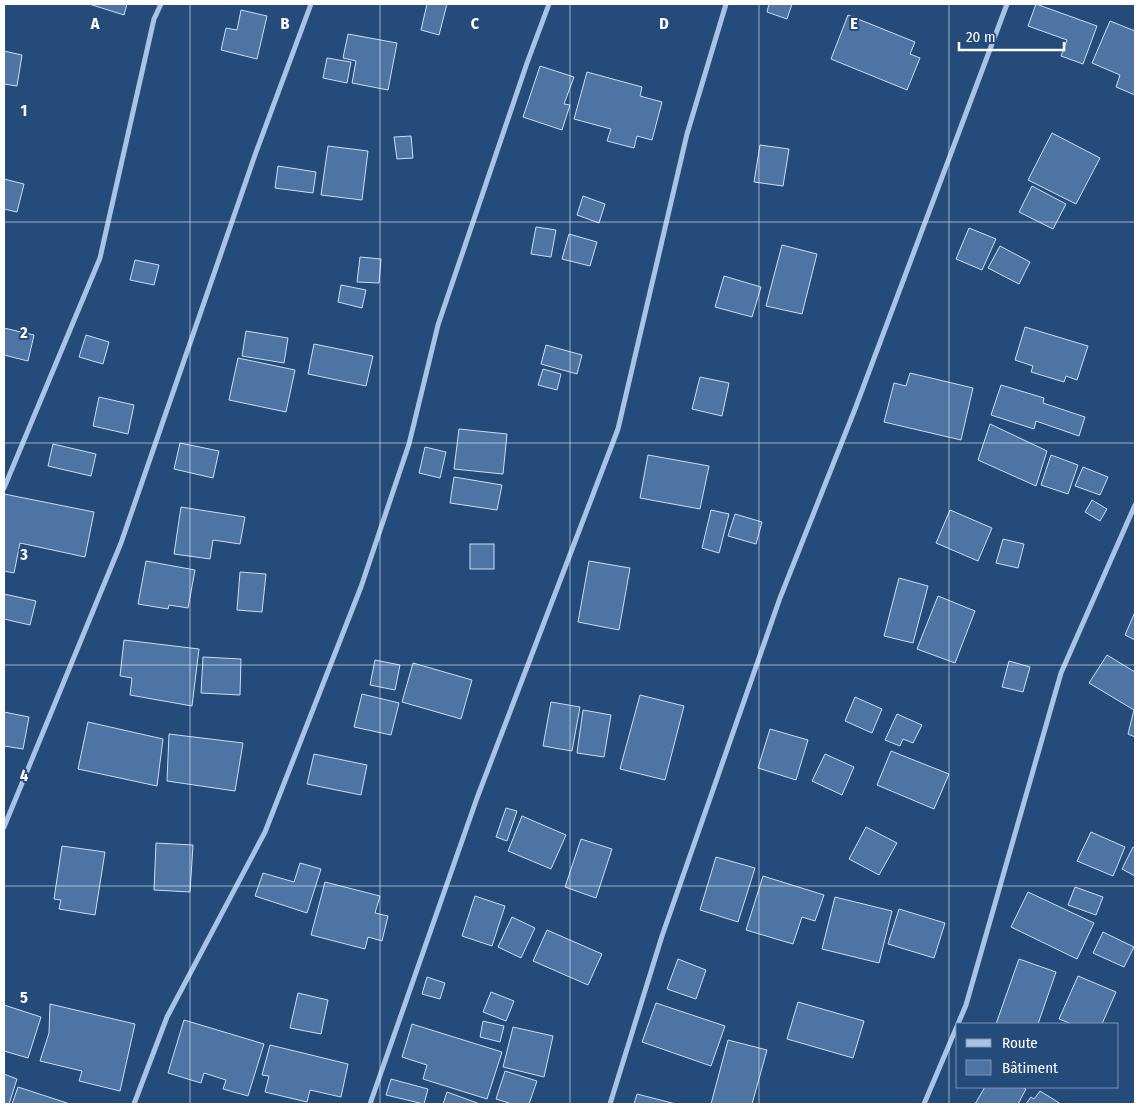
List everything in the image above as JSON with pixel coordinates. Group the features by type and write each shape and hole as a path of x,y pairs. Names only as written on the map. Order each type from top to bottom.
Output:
{"street":[{"path":"4,488 100,258 154,19 160,4"},
{"path":"4,827 121,542 255,155 311,4"},
{"path":"134,1104 167,1017 265,832 361,587 408,444 438,325 549,4"},
{"path":"370,1104 477,798 618,429 687,134 726,4"},
{"path":"610,1104 662,936 780,598 862,390 1007,4"},
{"path":"958,1023 966,1005 1061,673 1135,505"},
{"path":"924,1104 956,1029"}],"building":[{"path":"89,4 127,4 124,15"},
{"path":"427,4 447,4 439,35 421,30"},
{"path":"769,4 792,4 787,19 767,12"},
{"path":"1036,4 1097,26 1083,64 1061,56 1067,40 1028,26"},
{"path":"241,10 267,16 257,59 221,50 226,28 237,30"},
{"path":"848,15 915,42 910,54 920,58 907,90 831,59"},
{"path":"1110,21 1135,31 1135,95 1116,87 1120,75 1092,63"},
{"path":"348,34 397,43 388,90 352,83 356,61 343,58"},
{"path":"4,51 22,55 17,86 4,84"},
{"path":"327,58 351,62 347,83 323,78"},
{"path":"540,66 574,77 564,104 570,105 562,130 523,117"},
{"path":"587,72 642,87 640,96 662,102 652,140 637,136 634,148 607,141 611,129 574,119"},
{"path":"1052,133 1100,158 1076,204 1028,180"},
{"path":"411,136 413,158 397,159 394,137"},
{"path":"760,145 789,149 783,186 754,182"},
{"path":"328,146 368,151 362,200 321,195"},
{"path":"278,166 316,172 313,193 275,188"},
{"path":"4,179 24,184 17,212 4,209"},
{"path":"1032,186 1066,204 1053,229 1019,212"},
{"path":"583,196 605,204 599,223 577,215"},
{"path":"536,227 556,230 551,257 531,254"},
{"path":"969,228 996,239 982,270 956,259"},
{"path":"569,234 597,242 590,266 562,259"},
{"path":"782,245 817,254 802,314 766,306"},
{"path":"1000,246 1030,262 1019,284 988,268"},
{"path":"360,257 381,259 379,283 357,282"},
{"path":"135,260 159,265 154,285 130,280"},
{"path":"724,276 761,287 752,317 715,307"},
{"path":"341,285 366,290 362,308 338,302"},
{"path":"1025,327 1088,346 1077,380 1066,376 1064,382 1031,372 1033,366 1015,360"},
{"path":"4,328 34,335 28,361 4,355"},
{"path":"246,331 288,338 284,363 242,356"},
{"path":"86,335 109,342 103,364 79,357"},
{"path":"314,344 373,356 366,386 308,374"},
{"path":"546,345 582,355 577,374 541,364"},
{"path":"238,358 295,370 286,412 229,400"},
{"path":"543,369 561,374 557,390 538,385"},
{"path":"910,373 973,388 961,440 884,422 894,383 906,386"},
{"path":"700,377 729,383 722,416 692,409"},
{"path":"1001,385 1044,398 1043,403 1085,417 1079,436 1036,421 1034,429 991,415"},
{"path":"99,397 134,405 128,434 93,426"},
{"path":"990,424 1047,451 1036,486 978,460"},
{"path":"459,429 507,434 503,474 454,469"},
{"path":"180,443 219,451 213,478 174,469"},
{"path":"53,444 96,454 91,476 48,466"},
{"path":"425,447 446,452 440,478 419,473"},
{"path":"648,455 709,466 700,509 640,498"},
{"path":"1051,455 1078,465 1068,494 1041,485"},
{"path":"1083,467 1108,477 1100,495 1075,486"},
{"path":"454,477 502,485 497,510 450,503"},
{"path":"4,494 94,512 85,557 20,543 14,573 4,571"},
{"path":"1092,500 1107,509 1100,521 1085,512"},
{"path":"181,507 245,517 240,544 213,540 210,559 174,554"},
{"path":"711,510 729,514 719,553 702,548"},
{"path":"950,510 992,528 978,561 936,543"},
{"path":"735,514 762,522 756,544 728,536"},
{"path":"1003,539 1024,544 1018,568 996,563"},
{"path":"470,544 494,544 494,569 470,569"},
{"path":"146,561 195,570 188,608 169,605 168,609 138,604"},
{"path":"589,561 630,568 619,630 578,622"},
{"path":"240,572 266,574 262,612 237,610"},
{"path":"899,578 928,586 913,643 884,636"},
{"path":"4,594 36,601 30,625 4,619"},
{"path":"938,596 975,611 955,663 917,649"},
{"path":"1135,612 1135,640 1125,635"},
{"path":"124,640 199,649 192,706 130,695 132,678 120,676"},
{"path":"1107,655 1135,672 1135,737 1128,734 1134,710 1089,683"},
{"path":"203,657 241,659 240,695 201,693"},
{"path":"375,660 400,665 395,690 370,685"},
{"path":"1009,661 1030,667 1023,692 1002,687"},
{"path":"413,663 472,680 461,719 402,702"},
{"path":"362,694 399,703 391,735 354,727"},
{"path":"640,695 684,706 665,780 620,769"},
{"path":"855,697 882,709 872,733 845,721"},
{"path":"551,702 580,707 572,751 543,746"},
{"path":"583,710 611,715 604,757 577,753"},
{"path":"4,712 29,717 23,749 4,746"},
{"path":"897,714 922,725 913,743 903,739 900,746 885,740"},
{"path":"88,722 163,739 157,786 78,769"},
{"path":"770,729 808,740 796,780 758,768"},
{"path":"169,734 243,743 235,791 167,781"},
{"path":"891,751 949,774 934,809 877,785"},
{"path":"314,754 367,765 361,795 307,784"},
{"path":"825,754 854,767 842,795 812,781"},
{"path":"506,808 517,811 507,841 496,837"},
{"path":"522,816 566,835 551,869 508,851"},
{"path":"866,827 897,843 879,875 849,859"},
{"path":"1091,832 1125,847 1113,876 1077,861"},
{"path":"581,839 612,849 596,898 565,887"},
{"path":"156,843 193,845 190,892 154,890"},
{"path":"62,846 105,852 95,915 59,909 61,900 54,899"},
{"path":"1133,847 1135,848 1135,876 1122,869"},
{"path":"716,857 755,868 738,922 700,910"},
{"path":"300,863 321,869 307,913 255,896 263,873 294,882"},
{"path":"763,876 824,895 815,921 802,917 793,944 746,930"},
{"path":"325,882 380,896 375,913 388,916 382,941 368,937 365,949 311,935"},
{"path":"1075,887 1103,897 1096,915 1068,905"},
{"path":"1028,892 1094,923 1077,959 1011,927"},
{"path":"475,896 505,906 492,946 462,936"},
{"path":"835,897 892,911 879,963 822,949"},
{"path":"899,909 945,923 934,958 888,944"},
{"path":"512,917 535,928 521,958 498,947"},
{"path":"547,930 602,954 588,985 533,961"},
{"path":"1103,932 1134,947 1124,967 1093,953"},
{"path":"678,959 706,970 696,999 667,989"},
{"path":"1019,959 1056,972 1038,1023 996,1023"},
{"path":"1078,976 1116,992 1102,1023 1069,1023 1059,1019"},
{"path":"427,977 445,983 440,999 422,994"},
{"path":"491,992 514,1001 506,1021 483,1012"},
{"path":"298,993 328,1000 321,1034 290,1028"},
{"path":"798,1002 864,1021 853,1058 787,1039"},
{"path":"656,1003 725,1026 711,1066 642,1042"},
{"path":"50,1004 135,1024 120,1091 79,1081 82,1071 40,1061 49,1033"},
{"path":"4,1005 41,1017 28,1058 4,1051"},
{"path":"184,1020 264,1044 248,1096 223,1089 226,1080 204,1073 201,1083 168,1073"},
{"path":"483,1021 504,1026 500,1042 480,1037"},
{"path":"412,1024 502,1052 487,1099 423,1079 427,1065 402,1057"},
{"path":"513,1027 553,1036 544,1077 503,1067"},
{"path":"728,1040 767,1050 752,1104 711,1104"},
{"path":"270,1045 348,1064 341,1097 310,1090 307,1102 265,1092 269,1076 262,1075"},
{"path":"505,1071 537,1081 529,1104 512,1104 496,1099"},
{"path":"4,1074 17,1079 9,1104 4,1104"},
{"path":"391,1079 428,1089 424,1104 386,1095"},
{"path":"18,1087 70,1104 12,1104"},
{"path":"984,1088 1026,1089 1018,1104 975,1104"},
{"path":"1040,1091 1061,1104 1026,1104 1031,1097 1034,1099"},
{"path":"447,1092 480,1104 443,1104"},
{"path":"637,1094 676,1104 634,1104"}]}
